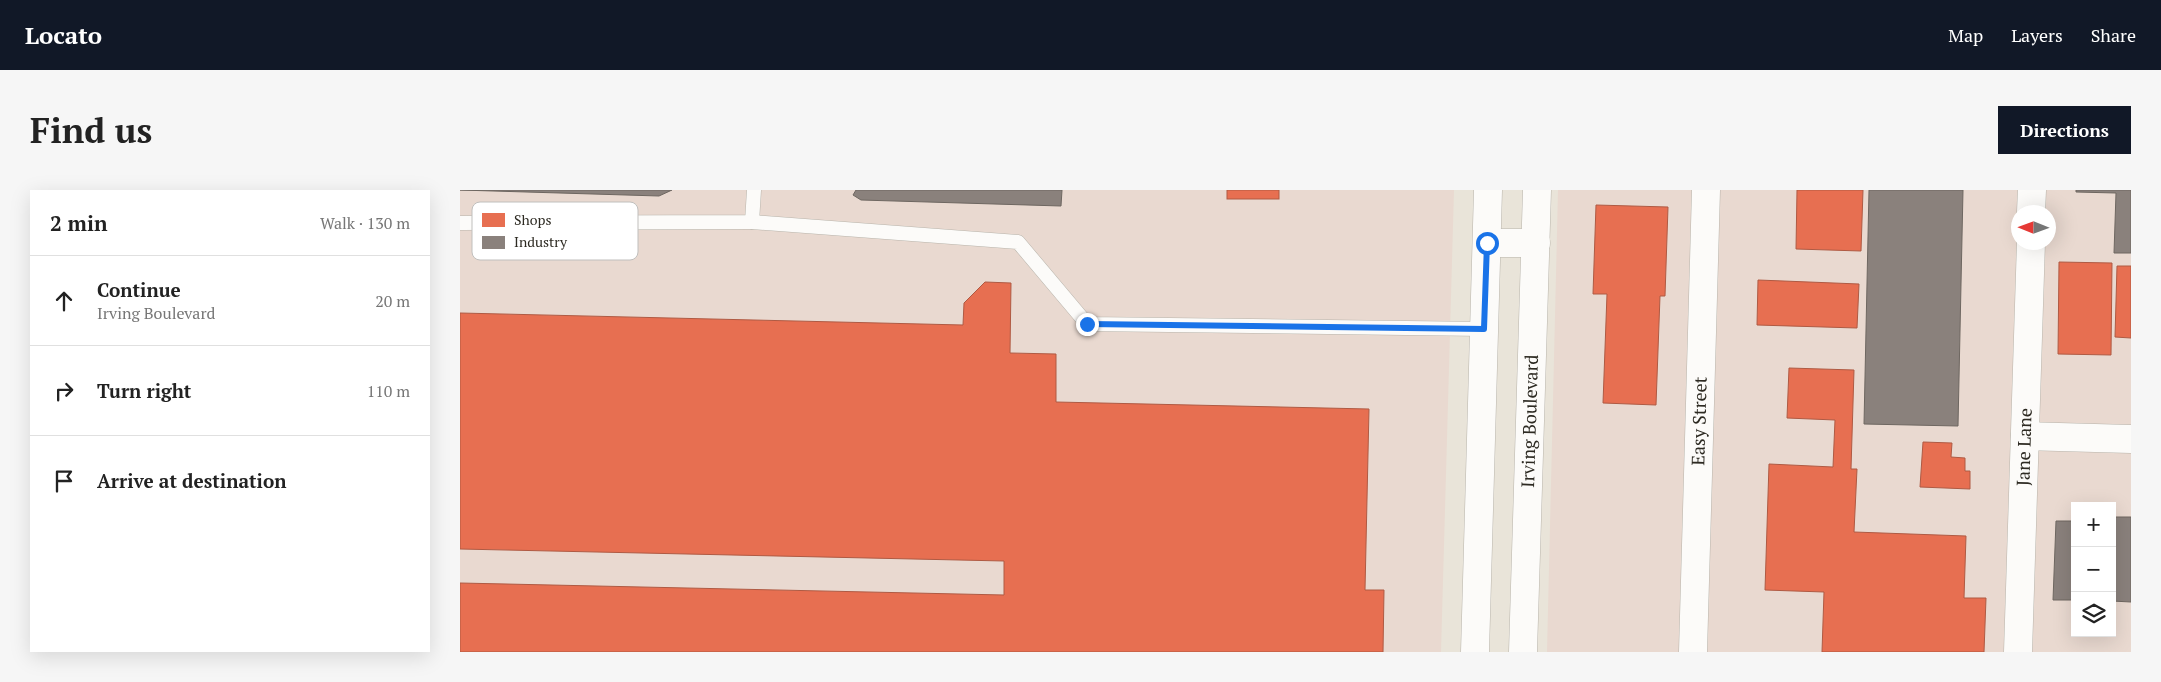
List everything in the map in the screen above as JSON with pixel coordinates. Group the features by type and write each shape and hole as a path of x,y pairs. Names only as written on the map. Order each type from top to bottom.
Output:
{"street":[{"path":"1475,652 1488,190"},
{"name":"Irving Boulevard","path":"1523,652 1537,190"},
{"name":"Easy Street","path":"1693,652 1706,190"},
{"path":"2032,190 2032,205"},
{"path":"1487,243 1536,243"},
{"name":"Jane Lane","path":"2018,652 2031,250"},
{"path":"2025,436 2131,439"}],"lane":[{"path":"752,222 754,190"},
{"path":"638,222 752,222 1018,242 1087,324 1484,329"}],"shaded area":[{"path":"460,190 1454,190 1441,652 460,652"},
{"path":"1558,190 2131,190 2131,652 1547,652"}],"building: Shops":[{"path":"1227,190 1279,190 1279,199 1227,199"},
{"path":"1797,190 1863,190 1861,251 1796,249"},
{"path":"1596,205 1668,207 1665,296 1660,296 1656,405 1603,403 1607,294 1593,294"},
{"path":"2059,262 2112,263 2111,355 2058,354"},
{"path":"2117,266 2131,266 2131,338 2115,337"},
{"path":"1758,280 1859,284 1857,328 1757,325"},
{"path":"985,282 1011,283 1010,353 1056,354 1056,402 1369,409 1365,590 1384,590 1383,652 460,652 460,583 1004,595 1004,561 460,549 460,313 963,325 964,303"},
{"path":"1789,368 1854,370 1851,469 1857,469 1854,532 1966,536 1964,598 1986,598 1984,652 1822,652 1824,592 1765,590 1769,464 1833,467 1835,420 1787,418"},
{"path":"1923,442 1952,443 1951,457 1965,458 1965,471 1970,471 1970,489 1920,487"}],"building: Industry":[{"path":"460,190 672,190 659,196"},
{"path":"856,190 1062,190 1061,206 861,200 853,195"},
{"path":"1869,190 1963,190 1958,426 1864,424"},
{"path":"2076,190 2131,190 2131,253 2114,253 2116,193 2076,192"},
{"path":"2116,517 2131,517 2131,602 2116,601"},
{"path":"2056,521 2071,521 2071,600 2053,600"}],"route":[{"path":"1087,324 1484,329 1487,243"}]}
